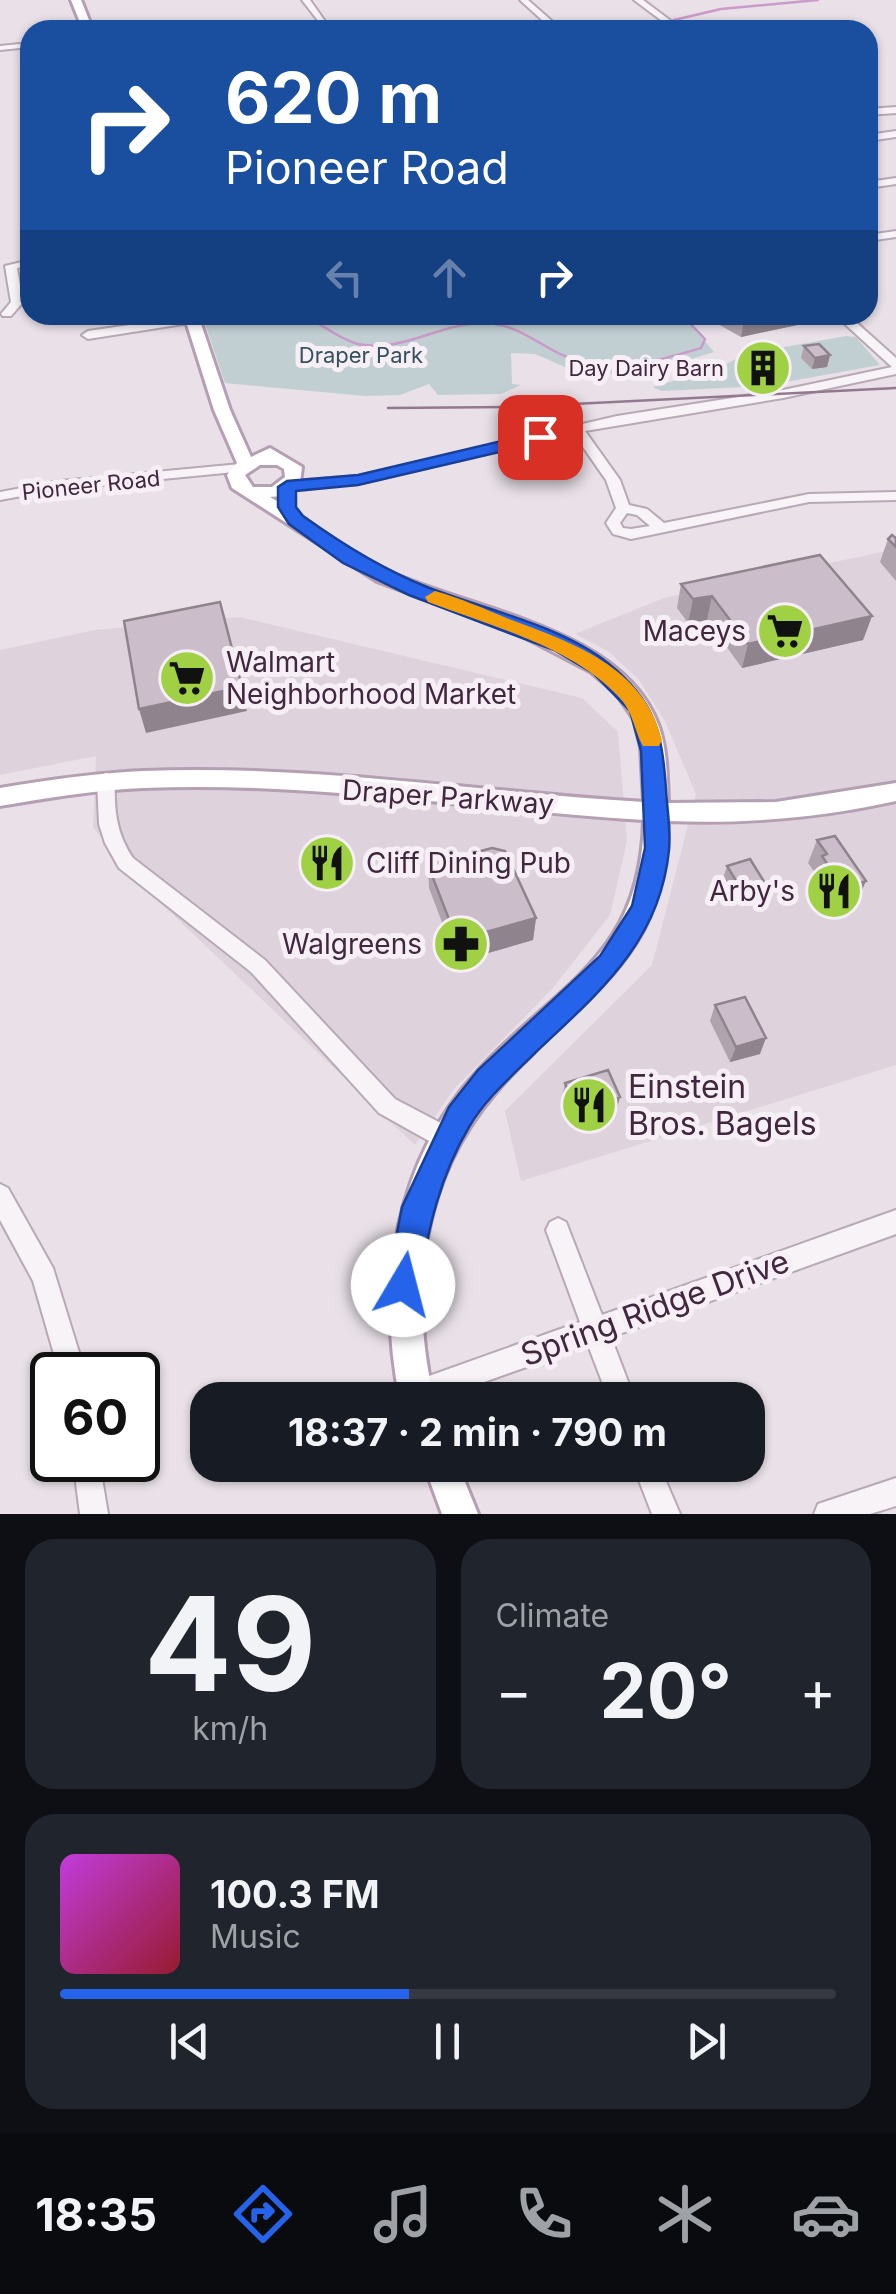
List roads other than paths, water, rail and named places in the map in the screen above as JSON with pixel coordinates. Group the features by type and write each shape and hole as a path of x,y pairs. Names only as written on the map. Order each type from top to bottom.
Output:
{"main road":[{"path":"195,325 244,477 275,511 296,520 337,551 384,576 562,645 616,680 646,720 656,812 653,878 630,936 596,978 488,1079 446,1138 417,1207 405,1260 404,1336 413,1382"},
{"path":"230,426 288,475"},
{"path":"244,477 270,458 288,475 287,507 296,520"},
{"path":"244,477 276,492 288,475"},
{"name":"Draper Parkway","path":"0,798 106,780 235,780 656,812 791,810 896,792"},
{"path":"447,1482 460,1514"}],"street":[{"path":"306,0 322,20"},
{"path":"524,0 547,20"},
{"path":"638,0 665,20"},
{"path":"744,0 768,0"},
{"path":"832,1 860,0"},
{"path":"891,110 896,118"},
{"path":"8,314 17,302 11,266 20,265"},
{"path":"88,336 148,325"},
{"path":"288,475 348,481 577,429 768,396 896,367 852,325"},
{"path":"577,429 612,480 622,508"},
{"name":"Pioneer Road","path":"0,496 41,486 244,477"},
{"path":"622,508 613,519 618,531 631,534 809,498 896,496"},
{"path":"622,508 642,512 662,528"},
{"path":"106,780 106,826 113,846 126,863 258,966 386,1106 446,1138"},
{"path":"0,1196 44,1277 66,1352"},
{"name":"Spring Ridge Drive","path":"456,1382 896,1222"},
{"path":"558,1230 615,1382"},
{"path":"89,1482 94,1514"},
{"path":"653,1482 666,1514"},
{"path":"828,1514 896,1492"}],"waterway":[{"path":"674,20 721,9 818,0"},
{"path":"320,325 351,342 375,346 466,325"},
{"path":"499,325 575,360 611,366 647,362 701,348 705,339 692,325"}],"tram line":[{"path":"388,408 513,407 896,388"}],"place":[{"name":"Day Dairy Barn","path":"763,368"},
{"name":"Maceys","path":"785,631"},
{"name":"Walmart Neighborhood Market","path":"187,678"},
{"name":"Cliff Dining Pub","path":"327,863"},
{"name":"Arby's","path":"834,891"},
{"name":"Walgreens","path":"461,944"},
{"name":"Einstein Bros. Bagels","path":"589,1105"}],"park label":[{"name":"Draper Park","path":"361,355"}]}
